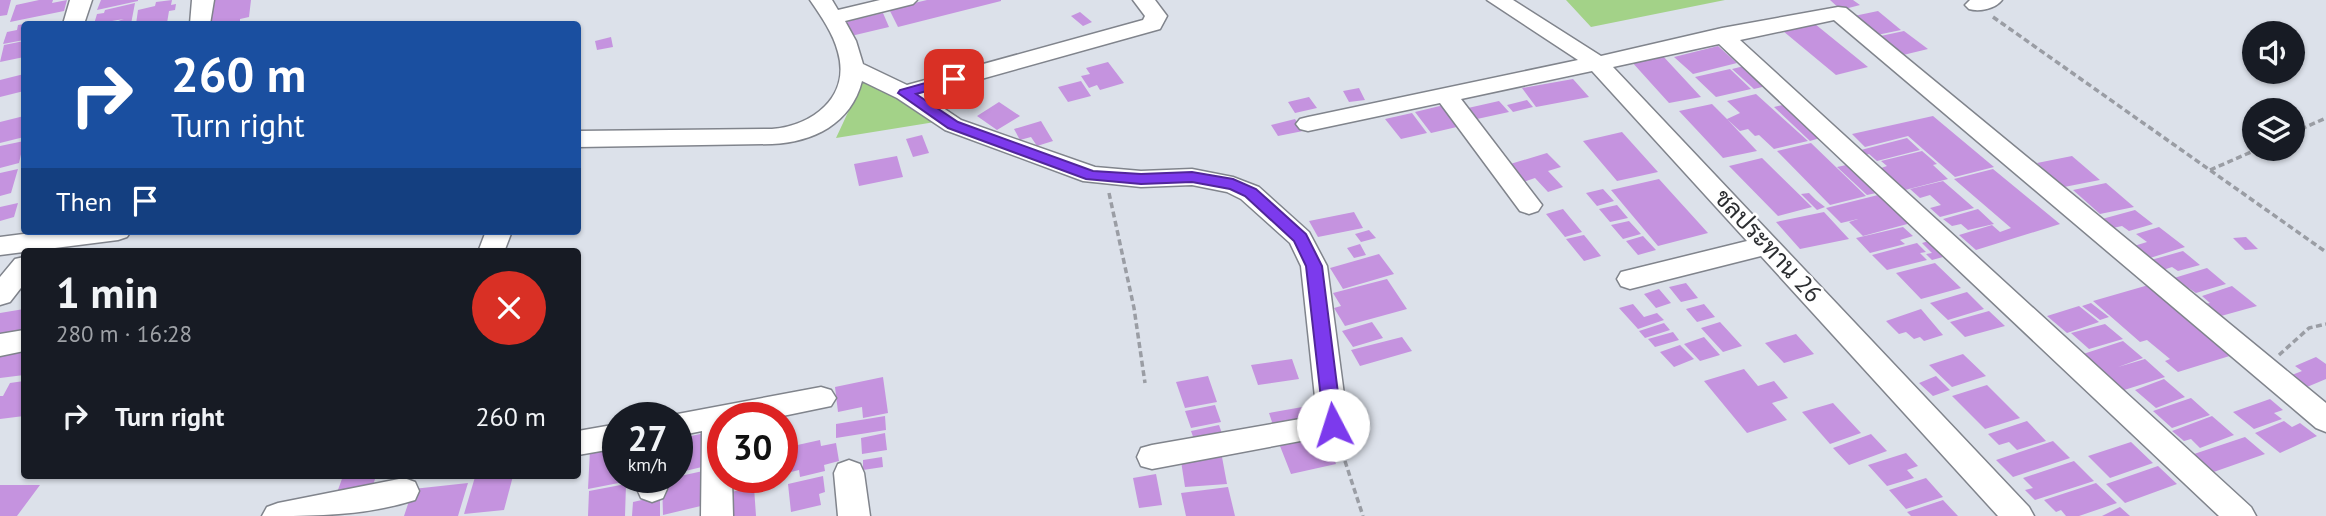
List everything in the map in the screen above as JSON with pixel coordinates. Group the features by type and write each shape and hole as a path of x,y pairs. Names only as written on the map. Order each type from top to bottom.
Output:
{"street":[{"path":"76,21 80,0"},
{"path":"198,21 203,0"},
{"path":"581,139 771,136 806,131 838,110 848,91 852,67 848,48 827,9 906,0"},
{"path":"905,93 1152,24 1156,16 1144,0"},
{"name":"ชลประทาน 26","path":"1498,0 1596,62 2018,516"},
{"path":"1308,124 1722,35 1838,13 2326,420"},
{"path":"1722,35 2240,516"},
{"path":"852,67 905,93 953,125 1105,178 1192,177 1233,184 1250,193 1300,238 1314,266 1333,425 1152,457"},
{"path":"1445,94 1529,205"},
{"path":"25,246 93,235"},
{"path":"1630,279 1767,245"},
{"path":"0,295 21,254"},
{"path":"0,345 21,342"},
{"path":"798,402 821,398"},
{"path":"581,442 602,439"},
{"path":"849,473 854,516"},
{"path":"717,493 717,516"},
{"path":"278,516 402,494"}],"path":[{"path":"1984,3 2326,252"},
{"path":"2305,127 2326,118"},
{"path":"2210,170 2242,156"},
{"path":"1105,178 1135,309 1145,383"},
{"path":"2264,368 2309,328 2326,324"},
{"path":"1333,425 1363,516"}],"green space":[{"path":"1566,0 1725,0 1591,27"},
{"path":"864,78 935,122 836,138"}],"building":[{"path":"0,0 11,0 7,15 0,16"},
{"path":"53,0 52,3 67,0 64,11 10,22 16,5"},
{"path":"101,0 138,0 138,1 97,10"},
{"path":"172,0 171,5 176,4 175,10 169,11 167,21 136,21 138,10 155,6 156,2"},
{"path":"213,0 251,0 249,17 240,21 210,21"},
{"path":"927,0 1001,1 898,27 889,9"},
{"path":"1830,0 1853,0 1860,5 1841,10"},
{"path":"135,3 132,21 95,21 97,14 104,13 105,10"},
{"path":"1878,11 1901,30 1877,35 1854,16"},
{"path":"1080,12 1092,22 1083,26 1071,16"},
{"path":"883,13 889,27 851,36 845,22"},
{"path":"21,24 21,41 3,44 7,32 17,30 18,25"},
{"path":"1815,24 1868,67 1836,75 1783,31"},
{"path":"1904,31 1928,49 1899,56 1876,37"},
{"path":"611,37 613,47 597,50 595,41"},
{"path":"21,42 21,58 0,62 4,45"},
{"path":"1718,46 1737,63 1693,74 1674,57"},
{"path":"1662,55 1701,97 1669,103 1631,61"},
{"path":"1108,62 1124,83 1100,90 1097,85 1089,88 1081,76 1090,74 1086,68"},
{"path":"1744,66 1766,86 1754,89 1732,69"},
{"path":"1730,69 1751,89 1716,97 1695,77"},
{"path":"21,75 21,92 0,97 0,80"},
{"path":"1573,79 1589,97 1536,107 1522,88"},
{"path":"1081,81 1091,96 1068,102 1058,87"},
{"path":"1359,88 1365,100 1349,102 1343,91"},
{"path":"1756,94 1808,141 1774,149 1759,135 1755,136 1748,129 1740,131 1727,119 1740,113 1727,101"},
{"path":"1309,97 1317,108 1295,113 1288,102"},
{"path":"1527,100 1533,107 1513,112 1507,105"},
{"path":"1499,101 1509,112 1477,119 1468,108"},
{"path":"999,102 1020,116 997,130 977,116"},
{"path":"1712,104 1757,151 1723,158 1679,111"},
{"path":"1787,104 1823,137 1810,141 1774,107"},
{"path":"1444,105 1461,126 1431,133 1415,112"},
{"path":"1412,113 1427,133 1401,139 1385,119"},
{"path":"1933,116 1994,167 1955,177 1908,136 1865,147 1852,134"},
{"path":"21,117 21,138 0,143 0,122"},
{"path":"1295,119 1303,131 1278,136 1271,125"},
{"path":"1041,121 1053,141 1037,146 1031,137 1020,140 1014,129"},
{"path":"1622,132 1658,172 1617,181 1583,141"},
{"path":"922,135 929,153 913,157 906,139"},
{"path":"1907,138 1920,150 1877,161 1869,154 1863,156 1857,151"},
{"path":"21,142 19,163 0,168 0,146"},
{"path":"1811,143 1866,196 1830,205 1777,151"},
{"path":"1922,151 1937,164 1933,165 1948,179 1905,190 1898,183 1892,185 1875,170 1887,166 1881,161"},
{"path":"1547,153 1561,167 1548,171 1563,187 1548,192 1535,178 1523,182 1507,165"},
{"path":"897,156 903,177 859,186 854,164"},
{"path":"2072,156 2100,180 2064,187 2037,163"},
{"path":"1762,158 1812,207 1778,216 1729,166"},
{"path":"1851,164 1881,192 1867,195 1837,167"},
{"path":"18,169 11,193 0,196 0,173"},
{"path":"1993,169 2060,224 1976,250 1959,235 1992,225 2000,232 2011,228 1954,179"},
{"path":"1659,179 1708,233 1658,246 1611,190"},
{"path":"1943,181 1974,208 1940,217 1930,208 1941,205 1930,195 1920,198 1910,189"},
{"path":"2106,183 2134,207 2100,214 2073,190"},
{"path":"1603,189 1614,201 1597,206 1586,193"},
{"path":"1809,193 1825,207 1817,210 1801,194"},
{"path":"1882,194 1911,223 1863,236 1849,222 1858,219 1841,223 1826,208"},
{"path":"18,203 14,217 0,221 0,207"},
{"path":"1617,205 1628,218 1610,222 1599,209"},
{"path":"1563,209 1582,232 1565,237 1546,214"},
{"path":"1978,209 1994,224 1968,230 1961,224 1952,226 1943,219"},
{"path":"2135,210 2153,224 2129,231 2122,226 2113,228 2102,219"},
{"path":"1354,212 1363,228 1318,237 1309,221"},
{"path":"1824,212 1849,239 1800,249 1776,222"},
{"path":"1629,221 1641,234 1623,239 1611,225"},
{"path":"1903,227 1913,236 1900,240 1905,244 1870,253 1856,238"},
{"path":"2159,227 2185,247 2150,258 2134,246 2147,242 2136,234"},
{"path":"1369,230 1376,238 1361,242 1355,234"},
{"path":"1584,235 1601,256 1584,261 1566,239"},
{"path":"1643,236 1656,250 1638,255 1626,241"},
{"path":"2246,237 2258,249 2245,250 2233,238"},
{"path":"1932,240 1943,252 1939,253 1943,257 1932,260 1926,254 1932,253 1922,243"},
{"path":"1917,243 1926,252 1920,253 1927,260 1887,270 1872,255"},
{"path":"1360,244 1366,255 1354,258 1347,248"},
{"path":"2183,251 2200,265 2178,271 2172,267 2163,270 2151,260"},
{"path":"1379,254 1394,274 1343,289 1330,268"},
{"path":"1935,263 1961,288 1921,299 1896,273"},
{"path":"2207,268 2226,284 2196,293 2174,278"},
{"path":"1387,279 1407,309 1345,326 1334,308 1341,306 1333,293"},
{"path":"1686,283 1698,298 1681,302 1669,287"},
{"path":"2152,284 2236,354 2178,372 2165,361 2170,359 2147,340 2140,342 2093,301"},
{"path":"2232,286 2257,306 2221,316 2205,304 2210,303 2202,296"},
{"path":"1659,289 1671,303 1656,308 1644,294"},
{"path":"1967,292 1984,309 1948,320 1930,303"},
{"path":"2091,303 2109,317 2100,320 2082,306"},
{"path":"1633,304 1644,317 1657,313 1664,320 1638,329 1619,308"},
{"path":"1704,304 1715,317 1697,322 1686,309"},
{"path":"2079,306 2099,322 2067,333 2047,316"},
{"path":"1921,309 1943,335 1924,341 1920,337 1914,339 1906,332 1899,334 1886,321"},
{"path":"21,310 21,334 0,338 0,313"},
{"path":"1989,311 2005,326 1965,337 1950,322"},
{"path":"1372,322 1383,338 1353,347 1342,331"},
{"path":"1720,322 1742,346 1723,352 1701,328"},
{"path":"1664,323 1670,330 1645,338 1639,331"},
{"path":"2105,324 2123,339 2089,349 2071,333"},
{"path":"1673,332 1679,340 1655,347 1648,339"},
{"path":"1796,334 1814,354 1784,363 1765,343"},
{"path":"1402,337 1412,351 1360,366 1351,350"},
{"path":"1704,337 1720,355 1700,361 1684,344"},
{"path":"2123,341 2143,358 2118,367 2145,359 2165,377 2118,392 2098,374 2104,372 2093,362 2086,365 2077,356"},
{"path":"1680,345 1694,359 1674,367 1660,352"},
{"path":"21,347 21,375 0,378 0,350"},
{"path":"1963,354 1986,376 1952,387 1929,365"},
{"path":"2316,357 2326,364 2326,379 2307,387 2292,375 2302,371 2295,366"},
{"path":"1292,359 1299,379 1258,385 1251,365"},
{"path":"1744,369 1758,386 1774,381 1788,398 1772,403 1787,420 1747,433 1704,381"},
{"path":"1208,376 1217,402 1185,408 1176,382"},
{"path":"1936,376 1950,390 1933,396 1919,383"},
{"path":"883,377 888,413 863,418 862,407 838,412 835,387"},
{"path":"2164,379 2185,397 2156,408 2135,390"},
{"path":"21,381 21,416 0,419 0,396 3,396 10,383"},
{"path":"1987,385 2020,418 1985,429 1952,396"},
{"path":"2191,398 2210,415 2172,428 2153,411"},
{"path":"2270,399 2283,410 2274,413 2282,419 2254,429 2233,412"},
{"path":"1833,403 1861,433 1830,444 1802,412"},
{"path":"1215,405 1221,422 1191,428 1185,411"},
{"path":"1308,406 1313,418 1273,425 1269,413"},
{"path":"885,416 886,430 836,438 836,424"},
{"path":"2212,416 2234,435 2200,448 2191,439 2184,441 2172,431"},
{"path":"2027,421 2046,441 2017,450 2009,442 1999,445 1988,434"},
{"path":"2284,421 2292,427 2300,423 2317,436 2280,453 2255,433"},
{"path":"1219,425 1224,439 1196,445 1191,431"},
{"path":"1323,432 1336,464 1291,474 1278,441"},
{"path":"705,433 706,466 693,469 693,436"},
{"path":"885,433 887,450 862,454 861,438"},
{"path":"1871,434 1887,451 1849,465 1833,448"},
{"path":"2245,437 2265,454 2205,475 2185,457"},
{"path":"820,440 821,446 836,443 839,461 824,465 825,471 800,477 798,445"},
{"path":"2053,441 2070,458 2013,477 1996,460"},
{"path":"2131,442 2153,463 2110,478 2088,456"},
{"path":"602,448 602,486 588,489 590,450"},
{"path":"1906,453 1918,466 1907,470 1914,478 1887,486 1868,465"},
{"path":"882,457 883,467 863,470 863,460"},
{"path":"1222,457 1227,484 1185,487 1181,461"},
{"path":"2074,461 2094,481 2035,500 2025,490 2033,488 2023,478"},
{"path":"2158,466 2177,484 2125,503 2106,484"},
{"path":"703,471 705,505 663,515 662,493 693,493 693,473"},
{"path":"1156,474 1162,505 1139,508 1133,478"},
{"path":"823,476 825,492 819,494 821,505 791,512 789,493 798,493 798,482"},
{"path":"1926,478 1943,497 1906,509 1889,490"},
{"path":"342,479 375,479 370,494 335,498"},
{"path":"474,479 512,479 504,510 464,514"},
{"path":"468,483 458,516 404,516 413,489"},
{"path":"2096,483 2117,503 2079,516 2066,516 2061,510 2056,512 2044,500"},
{"path":"0,485 40,485 17,516 0,516"},
{"path":"1228,487 1235,516 1186,516 1181,493"},
{"path":"602,489 602,493 626,493 625,516 588,516 589,491"},
{"path":"731,493 754,493 756,516 732,516"},
{"path":"660,496 660,516 632,516 633,502"},
{"path":"1943,500 1958,516 1911,516 1907,512"},
{"path":"2120,507 2130,516 2102,516"}],"route":[{"path":"954,79 905,93 953,125 1092,175 1141,179 1192,177 1233,184 1250,193 1279,218 1300,238 1314,266 1333,425"}]}
